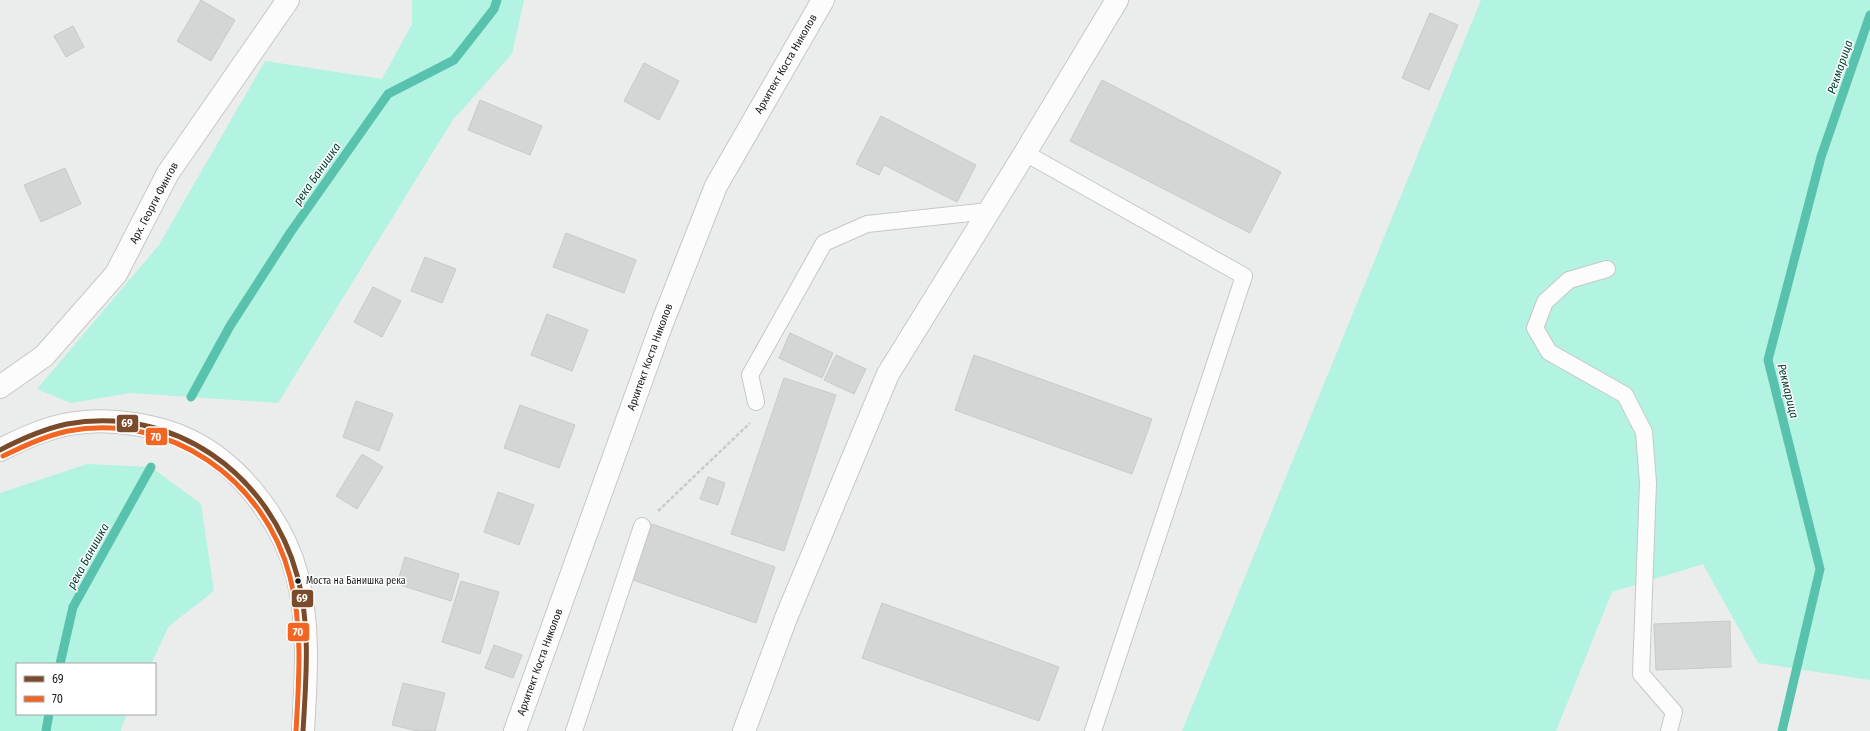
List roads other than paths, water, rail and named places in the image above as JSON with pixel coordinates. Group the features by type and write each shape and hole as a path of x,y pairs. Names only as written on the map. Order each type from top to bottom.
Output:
{"street":[{"name":"Арх. Георги Фингов","path":"0,387 44,356 116,274 168,173 288,0"},
{"name":"Архитект Коста Николов","path":"515,731 661,326 716,186 823,0"},
{"path":"744,731 786,618 888,374 1025,153 1117,0"},
{"path":"0,450 30,436 76,423 116,422 154,428 192,441 221,461 248,485 270,514 285,542 297,574 306,638 307,665 303,731"}],"lane":[{"path":"1025,153 1244,276 1093,731"},
{"path":"756,402 750,375 824,243 867,224 989,211"},
{"path":"1607,269 1568,280 1545,302 1535,328 1549,352 1625,395 1644,432 1648,483 1641,674 1674,712 1669,731"},
{"path":"574,731 642,526"}],"waterway":[{"name":"река Банишка","path":"191,397 230,326 290,233 388,94 454,60 494,9 497,0"},
{"name":"Рекмарица","path":"1782,731 1820,569 1768,360 1821,157 1870,15"},
{"name":"река Банишка","path":"60,663 73,607 151,467"},
{"name":"река Банишка","path":"46,731 49,715"}],"place":[{"name":"Моста на Банишка река","path":"298,581"}]}
